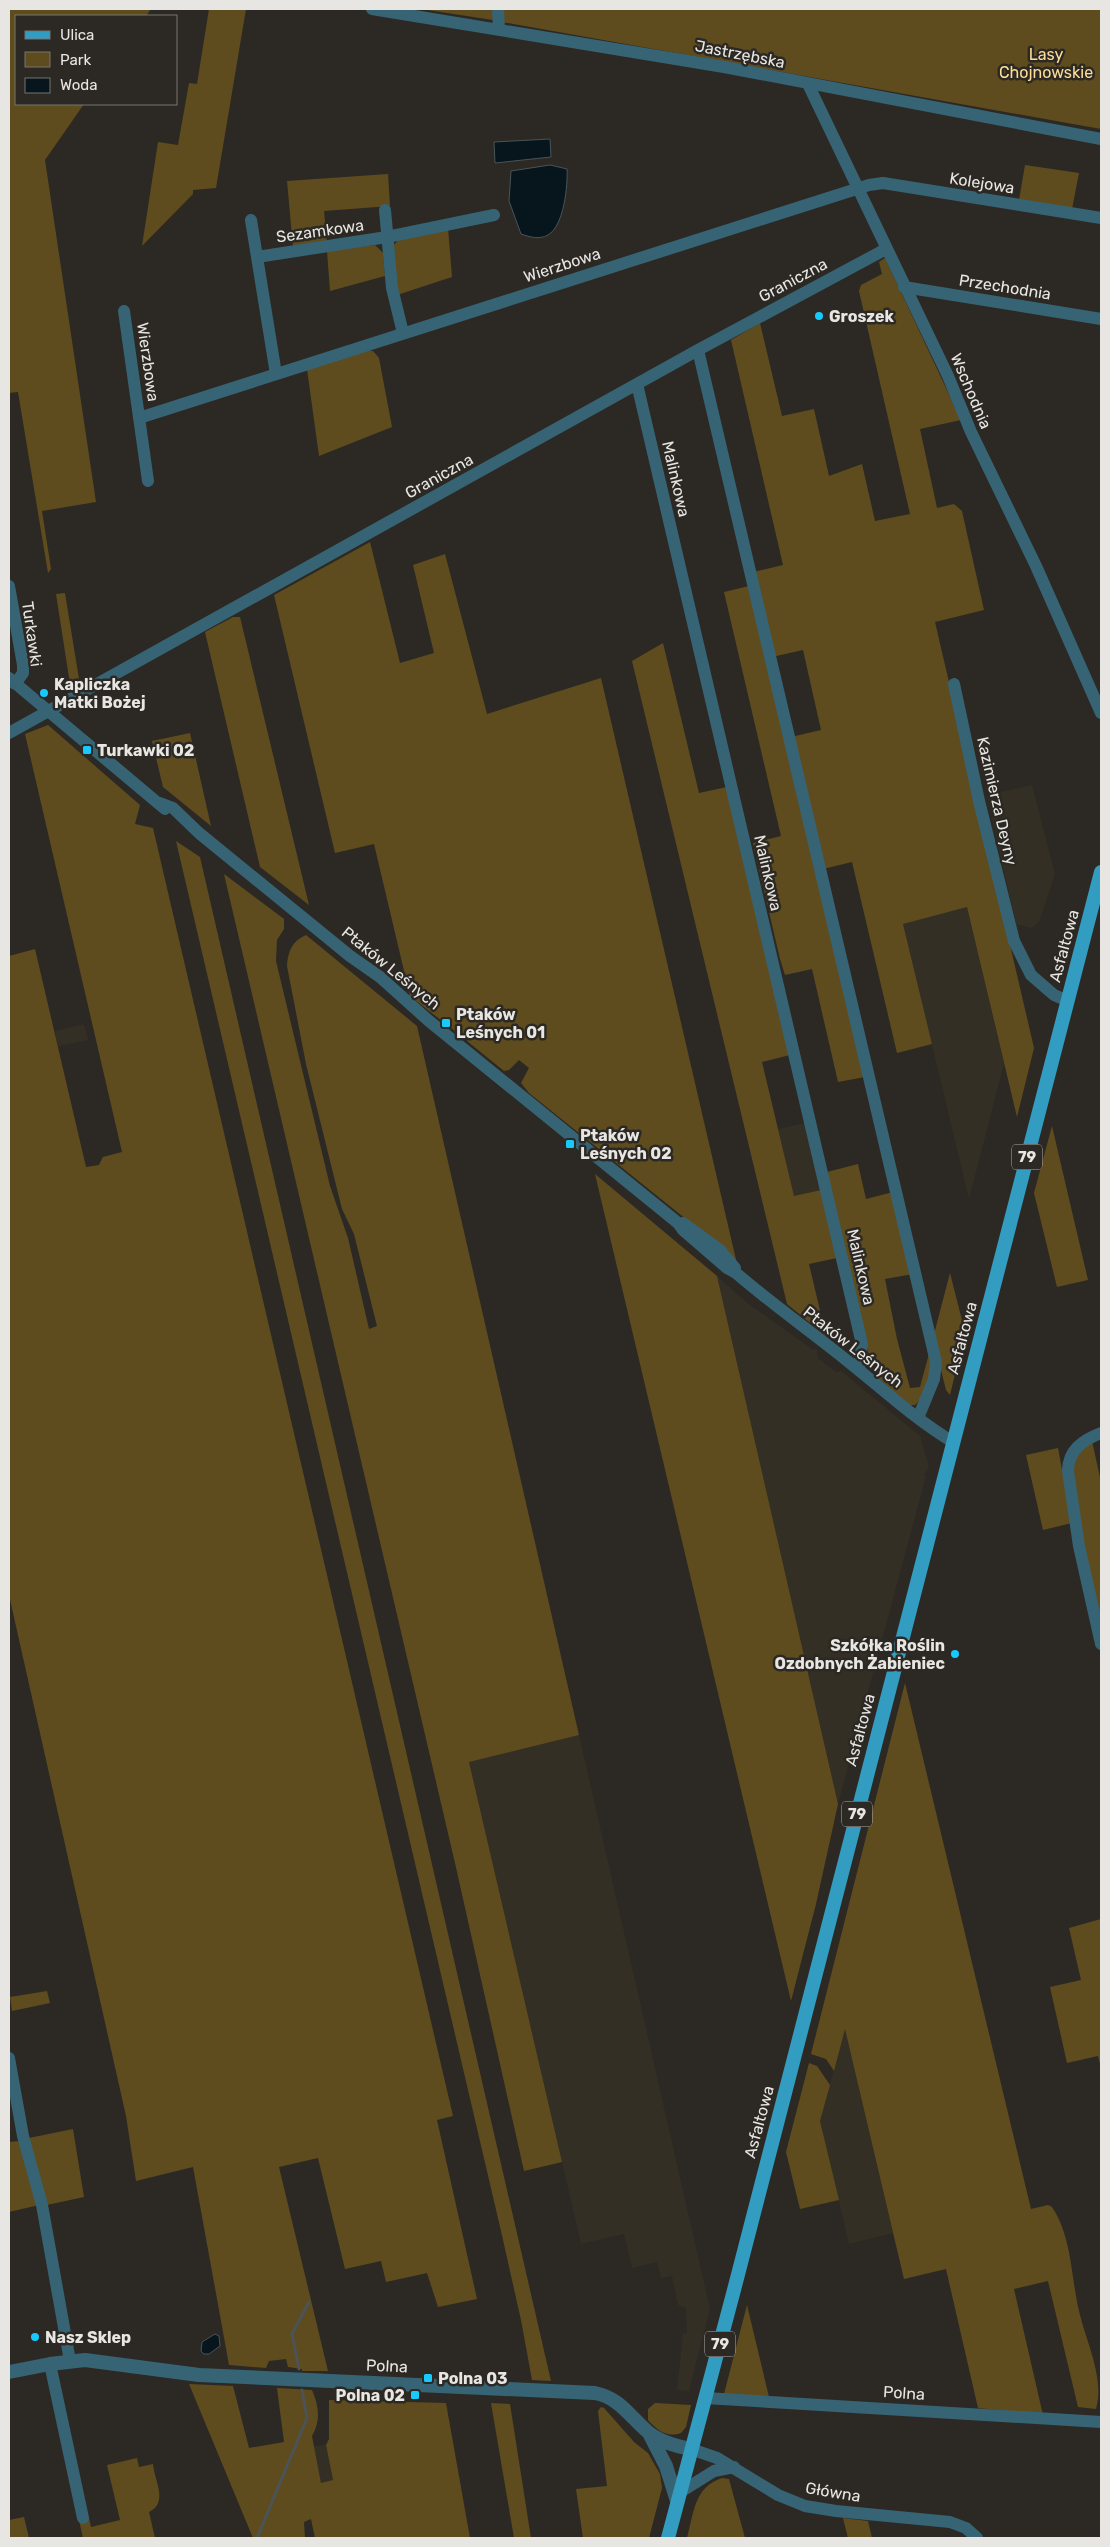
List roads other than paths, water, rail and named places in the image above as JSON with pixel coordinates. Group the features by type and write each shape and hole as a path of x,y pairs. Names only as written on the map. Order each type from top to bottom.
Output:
{"main road":[{"name":"Asfaltowa","path":"668,2538 1101,872"}],"street":[{"name":"Jastrzębska","path":"372,9 724,67 1101,139"},
{"path":"498,9 498,29"},
{"name":"Wschodnia","path":"808,84 948,376 971,432 1036,566 1101,713"},
{"name":"Kolejowa","path":"858,188 883,183 1101,218"},
{"name":"Wierzbowa","path":"139,418 858,188"},
{"name":"Sezamkowa","path":"385,210 392,288 402,333"},
{"name":"Sezamkowa","path":"257,256 387,238 494,215"},
{"path":"251,220 276,374"},
{"name":"Graniczna","path":"9,733 698,350 886,249"},
{"name":"Przechodnia","path":"904,287 1101,319"},
{"name":"Wierzbowa","path":"124,310 148,481"},
{"path":"698,350 936,1362 934,1379 918,1418"},
{"name":"Malinkowa","path":"637,384 862,1344 859,1370"},
{"name":"Turkawki","path":"9,586 23,665 23,673 12,681"},
{"name":"Ptaków Leśnych","path":"12,681 160,803 173,808 199,833 350,956 380,977 429,1020 678,1223 685,1223 712,1244 734,1265 736,1273 781,1311 821,1339 918,1418 953,1442"},
{"name":"Kazimierza Deyny","path":"954,684 979,801 1014,941 1031,975 1054,995 1068,1001"},
{"path":"1101,1433 1077,1447 1068,1462 1068,1471 1079,1546 1101,1644"},
{"path":"9,2058 23,2136 42,2205 70,2361"},
{"name":"Polna","path":"9,2372 70,2361 118,2363 183,2374 595,2393 607,2395 617,2401 648,2433 663,2442 691,2449"},
{"path":"50,2364 82,2518"},
{"name":"Polna","path":"705,2398 1101,2422"},
{"path":"648,2433 666,2466 678,2497 714,2471 734,2467"},
{"name":"Główna","path":"691,2449 717,2458 778,2495 806,2506 836,2511 950,2522 966,2528 978,2538"}],"water":[{"path":"550,139 551,157 495,163 494,142"},
{"path":"550,165 567,169 566,195 558,223 545,237 534,238 521,234 509,201 511,171"},
{"path":"215,2334 219,2336 220,2346 209,2354 204,2354 201,2351 202,2342"}],"waterway":[{"path":"299,2369 292,2334 309,2302"},
{"path":"257,2538 307,2418 302,2390"}],"place":[{"name":"Groszek","path":"819,316"},
{"name":"Kapliczka Matki Bożej","path":"44,693"},
{"name":"Turkawki 02","path":"87,750"},
{"name":"Ptaków Leśnych 01","path":"446,1023"},
{"name":"Ptaków Leśnych 02","path":"570,1144"},
{"name":"Szkółka Roślin Ozdobnych Żabieniec","path":"955,1654"},
{"name":"Nasz Sklep","path":"35,2337"},
{"name":"Polna 03","path":"428,2378"},
{"name":"Polna 02","path":"415,2395"}],"park label":[{"name":"Lasy Chojnowskie","path":"1046,63"}]}
